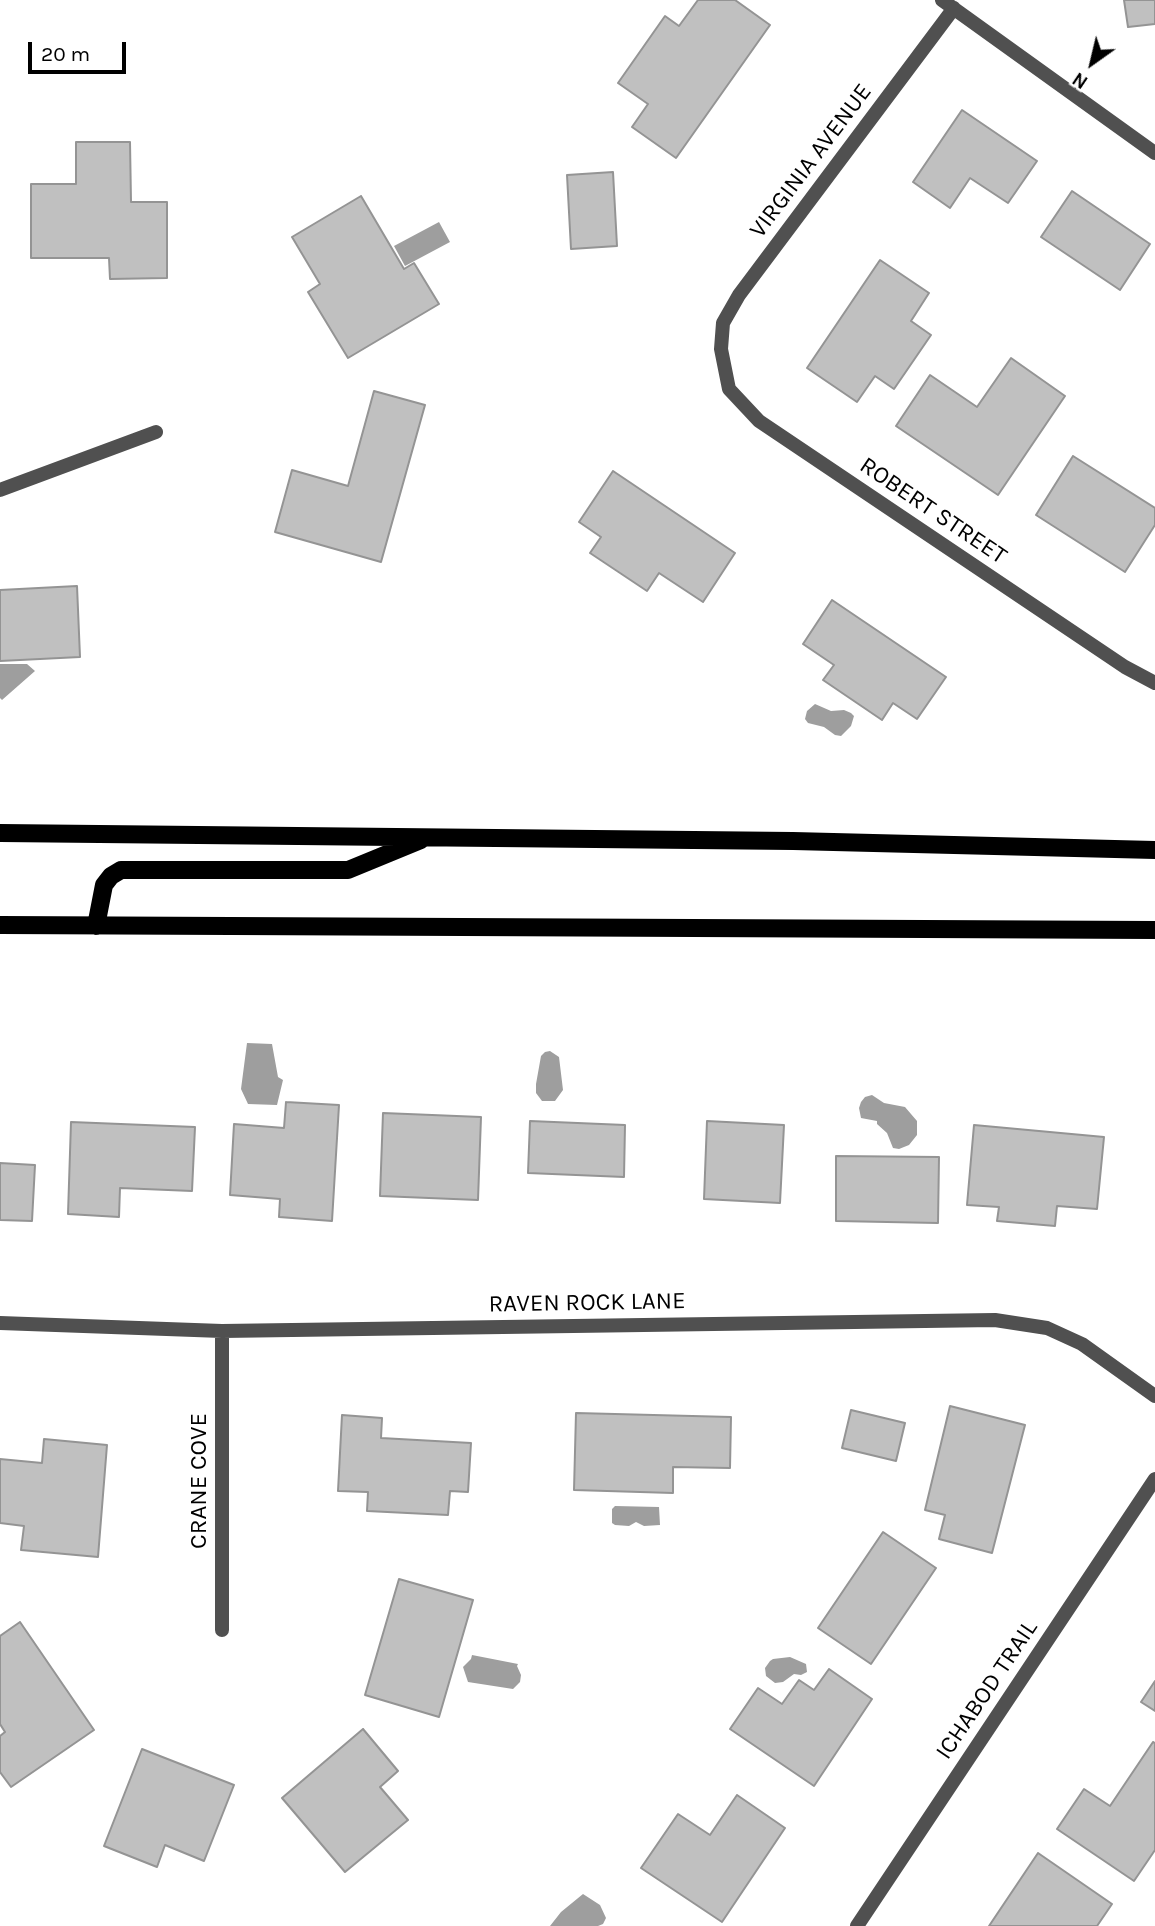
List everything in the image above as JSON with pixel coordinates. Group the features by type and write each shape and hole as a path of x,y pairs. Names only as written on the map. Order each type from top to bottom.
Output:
{"main road":[{"path":"0,833 807,841 1155,850"},
{"path":"96,926 104,885 111,876 121,870 348,870 427,838"},
{"path":"0,925 1155,930"}],"street":[{"path":"948,4 1155,153"},
{"name":"VIRGINIA AVENUE","path":"721,349 723,323 739,295 948,4"},
{"name":"ROBERT STREET","path":"721,349 729,389 759,421 1125,667 1155,683"},
{"path":"0,491 156,432"},
{"name":"RAVEN ROCK LANE","path":"0,1323 222,1331 995,1320 1047,1328 1082,1344 1155,1395"},
{"name":"CRANE COVE","path":"222,1331 222,1630"},
{"name":"ICHABOD TRAIL","path":"857,1926 1155,1479"}],"shaded area":[{"path":"439,222 450,242 405,266 394,246"},
{"path":"0,664 27,664 35,671 2,700 0,698"},
{"path":"815,704 831,711 844,710 851,713 854,716 851,726 841,736 824,727 808,723 805,719 807,711"},
{"path":"247,1043 272,1044 278,1077 283,1080 277,1105 248,1104 241,1089"},
{"path":"550,1051 559,1057 563,1090 555,1101 542,1101 536,1093 536,1084 541,1056"},
{"path":"872,1095 884,1103 905,1107 917,1121 917,1135 909,1145 893,1148 887,1133 877,1121 861,1118 861,1102"},
{"path":"615,1506 659,1507 660,1525 644,1526 636,1522 629,1526 615,1525 612,1523 612,1509"},
{"path":"472,1655 518,1664 520,1682 513,1689 468,1682 463,1667"},
{"path":"790,1657 806,1664 807,1672 794,1674 783,1682 775,1683 766,1676 765,1668 770,1661"},
{"path":"583,1894 600,1905 606,1918 603,1924 550,1926 561,1912"}],"building":[{"path":"698,0 735,0 770,25 676,158 632,127 648,104 618,83 665,16 679,26"},
{"path":"1124,0 1155,0 1155,24 1128,27"},
{"path":"962,110 1037,161 1008,203 970,178 950,208 913,182"},
{"path":"76,142 130,142 131,202 167,202 167,278 110,279 109,258 31,258 31,184 76,184"},
{"path":"613,172 617,246 571,249 567,175"},
{"path":"1072,191 1150,244 1120,290 1041,237"},
{"path":"361,196 404,269 414,263 439,304 348,358 308,292 320,284 292,237"},
{"path":"880,260 929,293 911,321 931,335 894,389 875,376 857,402 807,368"},
{"path":"1011,358 1065,396 998,495 896,426 930,375 977,407"},
{"path":"374,391 425,405 381,562 275,532 292,470 348,486"},
{"path":"1073,456 1155,508 1155,525 1125,572 1036,515"},
{"path":"613,471 735,553 703,602 659,573 647,591 590,553 601,537 579,522"},
{"path":"77,586 80,657 0,661 0,590"},
{"path":"832,600 946,677 917,719 893,703 882,720 823,680 834,665 803,644"},
{"path":"286,1102 339,1105 332,1221 279,1217 280,1199 230,1195 234,1124 284,1128"},
{"path":"383,1113 481,1117 478,1200 380,1196"},
{"path":"530,1121 625,1125 624,1177 528,1173"},
{"path":"707,1121 784,1125 780,1203 704,1199"},
{"path":"71,1122 195,1127 192,1191 120,1188 119,1217 68,1214"},
{"path":"974,1125 1104,1137 1097,1209 1057,1206 1055,1226 997,1221 999,1207 967,1205"},
{"path":"836,1156 939,1157 938,1223 836,1221"},
{"path":"0,1163 35,1165 32,1221 0,1220"},
{"path":"950,1406 1025,1425 992,1553 939,1539 945,1515 925,1510"},
{"path":"851,1410 905,1423 896,1461 842,1448"},
{"path":"576,1413 731,1417 730,1468 673,1467 673,1493 574,1490"},
{"path":"342,1415 382,1418 381,1438 471,1443 468,1492 450,1491 448,1515 367,1511 368,1492 338,1491"},
{"path":"44,1439 107,1445 98,1557 21,1550 24,1526 0,1523 0,1459 42,1463"},
{"path":"883,1532 936,1568 871,1664 818,1628"},
{"path":"399,1579 473,1600 439,1717 365,1695"},
{"path":"20,1622 94,1730 11,1787 0,1772 0,1736 5,1732 0,1724 0,1636"},
{"path":"829,1669 872,1699 814,1786 730,1729 758,1688 782,1704 799,1680 814,1690"},
{"path":"1155,1681 1155,1711 1141,1702"},
{"path":"363,1729 398,1771 380,1787 408,1820 345,1872 282,1798"},
{"path":"1153,1742 1155,1850 1134,1881 1057,1829 1084,1789 1110,1806"},
{"path":"142,1749 234,1785 204,1861 165,1845 157,1867 104,1846"},
{"path":"737,1795 785,1828 722,1922 641,1868 678,1814 710,1835"},
{"path":"1038,1853 1112,1904 1097,1926 989,1926"}]}
